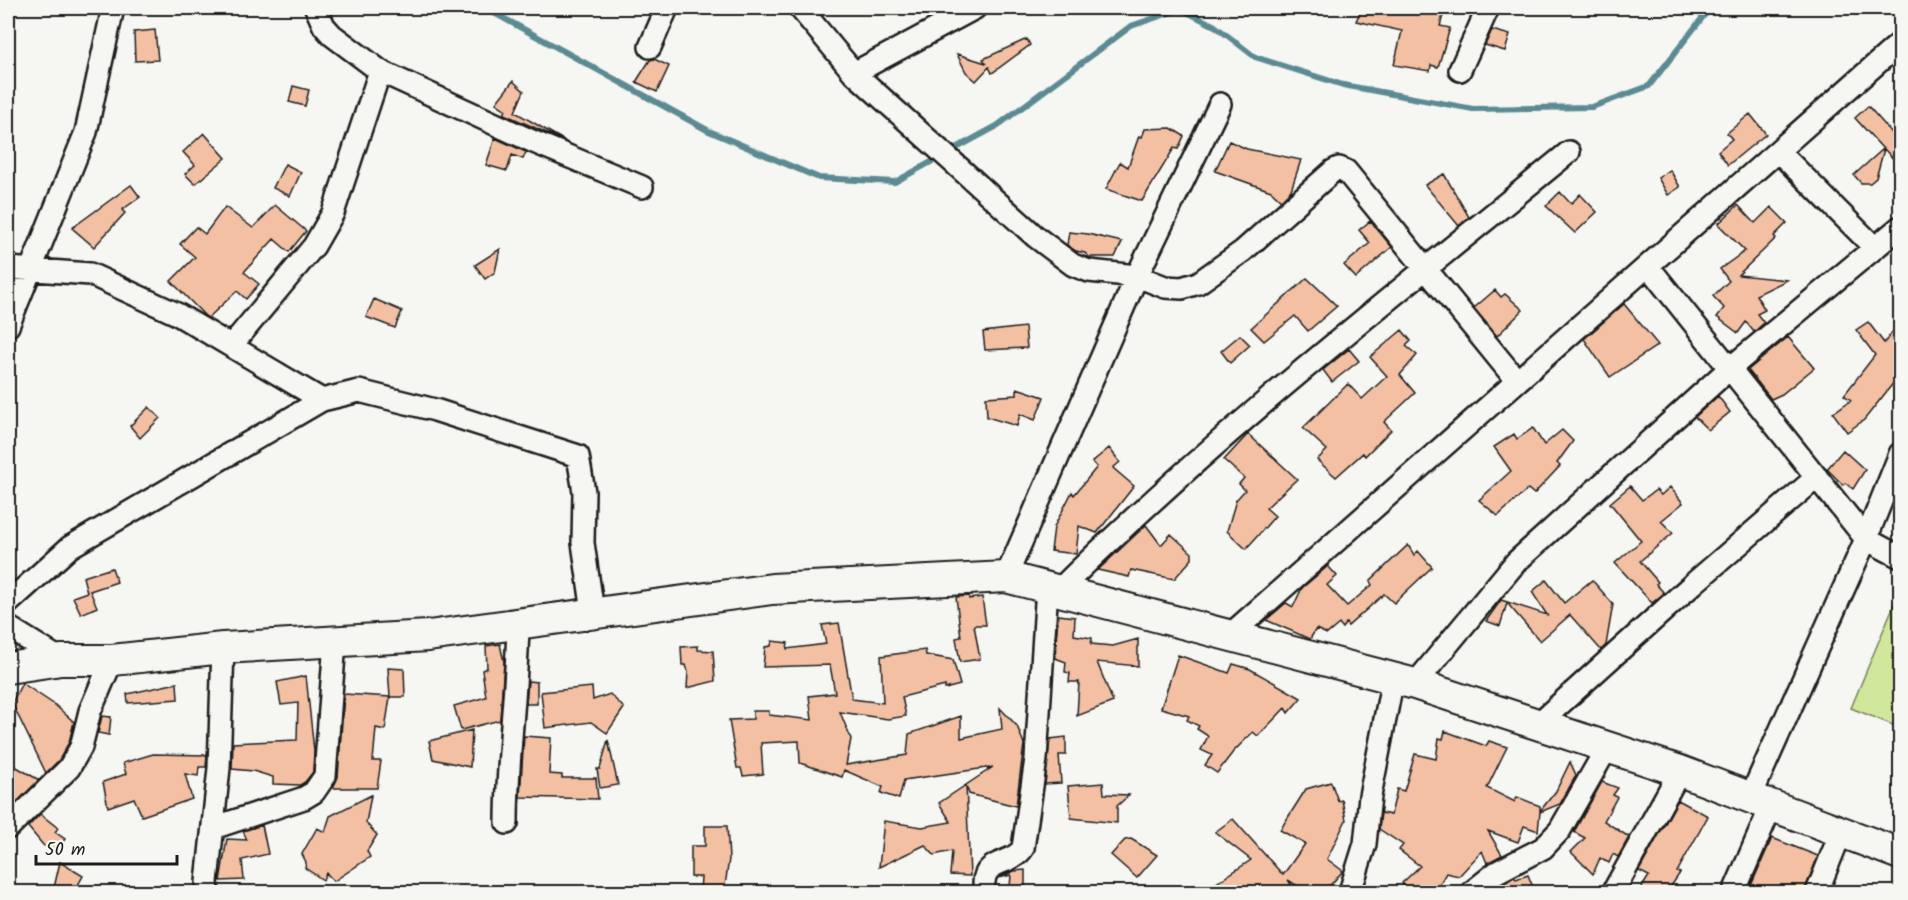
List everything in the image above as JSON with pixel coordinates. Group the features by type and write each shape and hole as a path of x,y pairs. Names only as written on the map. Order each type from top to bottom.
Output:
{"street":[{"path":"8,326 86,132 113,8"},
{"path":"316,8 332,35 380,71 534,142 642,187"},
{"path":"650,47 667,8"},
{"path":"800,8 854,74 1060,256 1073,265 1089,271 1137,276 1165,287 1182,288 1198,283 1243,251 1339,168 1354,178 1426,270 1518,381"},
{"path":"854,74 952,15 975,8"},
{"path":"1460,70 1488,8"},
{"path":"1231,634 1900,43"},
{"path":"232,345 314,246 333,213 380,71"},
{"path":"1006,577 1137,276 1220,104"},
{"path":"1778,151 1874,246"},
{"path":"984,883 984,875 989,867 1018,856 1023,849 1036,759 1053,589 1251,414 1569,152"},
{"path":"1350,892 1365,843 1370,796 1404,681 1516,562 1729,369 1874,246 1900,227"},
{"path":"1648,266 1866,539 1900,557"},
{"path":"8,268 90,274 177,314 322,400"},
{"path":"8,603 70,547 322,400 359,391 435,410 578,456 584,492 583,543 593,612"},
{"path":"1734,892 1761,801 1900,453"},
{"path":"1538,723 1817,477"},
{"path":"8,668 61,660 112,660 223,648 428,636 772,589 1006,577 1404,681 1680,771 1900,854"},
{"path":"507,823 507,766 517,683 518,623"},
{"path":"8,627 61,660"},
{"path":"213,828 304,798 321,784 325,776 331,715 335,641"},
{"path":"208,892 207,882 219,768 223,648"},
{"path":"8,828 69,768 81,747 90,711 112,660"},
{"path":"1472,892 1497,872 1543,848 1560,830 1608,746"},
{"path":"1613,892 1680,771"},
{"path":"1817,892 1841,832"}],"green space":[{"path":"1900,590 1900,728 1851,708"}],"building":[{"path":"1362,8 1405,10 1406,8 1445,8 1440,26 1450,28 1438,67 1431,65 1430,71 1394,65 1402,31 1356,21"},
{"path":"155,30 158,60 135,61 134,32"},
{"path":"1492,30 1510,35 1505,51 1485,45"},
{"path":"1027,39 1030,45 992,73 989,67 976,81 966,72 957,54 986,63 983,59"},
{"path":"654,59 669,66 657,92 636,82 650,60"},
{"path":"513,81 524,91 515,112 565,141 504,114 506,110 496,103"},
{"path":"293,86 309,90 305,106 289,102"},
{"path":"1868,106 1900,142 1900,166 1884,149 1876,178 1870,183 1861,183 1854,175 1883,149 1855,118"},
{"path":"1750,114 1766,134 1728,165 1718,151 1732,139 1727,133"},
{"path":"1171,128 1184,136 1178,149 1174,148 1142,201 1106,189 1120,162 1128,167 1139,136 1142,137 1145,129"},
{"path":"204,133 226,158 195,184 185,174 195,165 183,152"},
{"path":"495,138 526,152 523,159 512,155 507,171 486,165"},
{"path":"1229,141 1247,149 1301,160 1291,190 1281,200 1271,191 1215,171"},
{"path":"285,164 301,172 290,196 273,188"},
{"path":"1670,170 1680,187 1668,195 1658,178"},
{"path":"1444,174 1469,217 1459,226 1425,185"},
{"path":"131,185 140,197 122,210 125,213 94,247 72,228"},
{"path":"1560,192 1571,204 1580,194 1597,212 1575,233 1546,206"},
{"path":"275,205 306,231 289,252 274,239 244,272 259,284 246,299 237,291 208,318 171,281 195,257 180,244 196,227 205,234 225,207 253,228"},
{"path":"1738,205 1755,223 1771,207 1787,223 1774,236 1776,238 1738,275 1787,280 1756,295 1765,310 1757,314 1764,323 1754,332 1746,322 1738,333 1717,317 1724,308 1713,296 1729,281 1720,269 1745,251 1718,224"},
{"path":"1370,221 1392,247 1356,278 1344,265 1370,243 1359,230"},
{"path":"1069,232 1122,242 1115,257 1089,257 1067,245"},
{"path":"500,249 495,272 485,279 475,265"},
{"path":"1307,278 1337,306 1308,331 1295,316 1264,341 1251,328"},
{"path":"1495,290 1501,297 1505,294 1523,310 1497,336 1474,308"},
{"path":"374,299 402,311 395,328 366,317"},
{"path":"1624,304 1658,345 1610,377 1584,339"},
{"path":"1868,322 1884,343 1900,322 1900,383 1895,381 1864,420 1847,432 1833,413 1851,400 1844,395 1875,355 1856,330"},
{"path":"1025,327 1027,348 985,350 983,332"},
{"path":"1402,330 1411,341 1406,346 1417,355 1400,375 1415,393 1384,422 1391,430 1365,456 1363,453 1336,477 1317,460 1327,450 1303,428 1348,384 1362,399 1387,376 1370,357"},
{"path":"1240,335 1250,345 1230,363 1221,351"},
{"path":"1788,337 1814,368 1782,394 1771,399 1748,370"},
{"path":"1349,349 1359,361 1332,382 1323,370"},
{"path":"1017,388 1044,397 1035,420 1020,414 1017,426 987,417 986,397 1017,395"},
{"path":"1718,396 1730,412 1708,430 1695,417"},
{"path":"149,407 160,418 140,438 130,426"},
{"path":"1533,428 1544,445 1562,430 1573,441 1557,463 1560,466 1534,494 1528,489 1498,516 1479,500 1511,471 1494,447 1514,434 1517,439"},
{"path":"1248,434 1297,479 1266,508 1275,516 1246,549 1227,531 1236,500 1245,490 1239,484 1244,478 1224,460"},
{"path":"1109,448 1120,462 1113,468 1134,486 1097,533 1079,526 1076,554 1051,551 1054,527 1072,492 1074,495 1097,467 1092,462"},
{"path":"1843,450 1865,470 1853,489 1845,483 1843,485 1827,469"},
{"path":"1630,486 1642,500 1656,490 1661,495 1670,487 1683,503 1661,521 1673,533 1640,561 1664,593 1652,603 1615,563 1641,541 1610,503"},
{"path":"1146,525 1161,545 1171,534 1192,553 1192,559 1174,579 1131,570 1129,577 1098,570"},
{"path":"1408,545 1414,555 1418,551 1432,567 1394,603 1384,594 1348,626 1346,623 1342,628 1339,624 1327,634 1316,629 1310,639 1266,620 1286,603 1293,607 1302,588 1328,566 1337,576 1327,585 1347,606 1372,585 1370,581"},
{"path":"112,568 117,582 90,591 97,607 81,614 73,597 87,592 83,577"},
{"path":"1546,580 1564,603 1592,580 1613,604 1606,645 1601,650 1570,615 1540,641 1507,603 1500,626 1486,621 1501,600 1547,615 1532,592"},
{"path":"969,596 969,599 982,597 986,625 974,625 980,659 960,662 956,638 961,637 956,597"},
{"path":"1058,615 1075,617 1074,635 1092,638 1091,644 1113,646 1138,639 1138,666 1097,662 1113,702 1077,716 1079,682 1069,682 1070,673 1065,672 1066,662 1055,658"},
{"path":"839,623 852,699 883,703 881,656 925,650 926,655 953,660 960,685 945,689 945,686 902,697 906,716 888,719 840,712 851,739 846,765 907,755 909,734 961,716 961,738 1002,729 1000,708 1017,726 1024,744 1016,806 969,794 966,785 993,767 904,780 899,799 881,793 883,787 844,770 842,777 800,763 799,741 761,743 763,774 743,776 741,768 737,768 729,720 753,719 753,711 769,711 769,715 812,720 809,696 835,693 830,665 763,667 765,647 771,646 772,641 788,643 787,649 826,644 822,625"},
{"path":"500,644 504,662 500,720 461,730 454,706 486,697 482,670 487,668 486,646"},
{"path":"698,646 698,650 713,651 715,681 687,688 688,672 686,665 682,665 681,647"},
{"path":"1178,655 1229,673 1233,664 1250,669 1301,698 1288,713 1285,708 1258,736 1253,732 1233,752 1217,773 1205,765 1212,755 1201,750 1208,736 1197,729 1199,726 1187,720 1189,716 1161,708"},
{"path":"388,668 404,669 405,697 390,697"},
{"path":"306,676 314,751 313,772 300,785 273,784 273,777 253,771 232,769 233,743 297,740 298,703 281,705 277,682"},
{"path":"528,681 537,682 537,704 526,704"},
{"path":"22,683 55,705 74,722 69,742 59,760 46,773 12,703"},
{"path":"177,683 178,699 128,703 127,694"},
{"path":"592,687 593,700 610,694 624,708 607,733 591,722 545,728 541,692"},
{"path":"344,694 390,697 385,730 376,728 373,761 381,761 377,788 333,788 338,777"},
{"path":"102,716 111,717 109,735 98,733"},
{"path":"472,730 470,767 433,759 429,741"},
{"path":"1445,731 1486,746 1489,741 1507,747 1487,788 1515,802 1517,797 1540,806 1540,811 1556,791 1570,762 1576,775 1560,804 1540,812 1538,831 1524,826 1518,842 1488,831 1502,855 1487,863 1482,851 1459,876 1446,873 1435,892 1397,892 1404,885 1402,883 1420,866 1399,850 1403,845 1379,829 1381,813 1391,815 1397,789 1404,791 1415,754 1436,759 1439,738 1443,739"},
{"path":"524,736 551,738 549,774 562,775 562,778 596,778 598,799 520,797"},
{"path":"1066,737 1066,755 1059,755 1061,783 1045,784 1050,739"},
{"path":"608,740 618,785 600,788 597,769 600,769"},
{"path":"153,754 207,755 206,767 199,767 198,776 185,774 192,799 142,816 134,798 108,807 103,782 126,774 123,763"},
{"path":"8,762 39,780 17,802 8,795"},
{"path":"1331,782 1338,801 1342,800 1346,820 1327,859 1343,871 1324,892 1307,892 1288,880 1291,884 1281,892 1203,892 1251,860 1215,832 1233,819 1283,875 1305,844 1280,830 1306,789"},
{"path":"1602,782 1618,788 1613,795 1617,797 1604,821 1629,837 1618,857 1613,854 1609,863 1600,858 1593,874 1571,852 1585,838 1574,832"},
{"path":"1103,783 1104,794 1129,795 1117,806 1117,823 1071,818 1068,786"},
{"path":"966,785 970,876 950,875 952,851 934,855 925,845 879,867 884,821 922,827 951,822 939,803"},
{"path":"371,795 366,823 377,835 367,851 370,857 334,881 326,873 323,880 305,868 306,862 302,854 317,828 325,832 330,816"},
{"path":"1678,800 1708,816 1677,872 1680,873 1667,892 1639,892 1649,876 1639,871"},
{"path":"40,814 58,828 55,832 65,839 55,853 43,845 28,827"},
{"path":"262,825 268,854 242,860 244,880 220,881 227,839 247,840 243,831"},
{"path":"705,826 727,826 729,859 724,892 700,892 701,877 691,877 691,846 705,846"},
{"path":"1772,838 1818,856 1804,892 1758,892 1750,888"},
{"path":"1131,839 1157,855 1137,878 1111,855 1125,840"},
{"path":"60,862 83,876 74,892 53,892"},
{"path":"1025,870 1025,889 1010,887 1011,875 999,878 1014,871"},
{"path":"1528,875 1535,892 1492,892 1514,877 1516,879"}],"waterway":[{"path":"485,8 709,131 819,178 895,182 940,157"},
{"path":"949,152 997,126 1131,26 1181,9 1215,26 1255,57 1343,85 1473,109 1592,107 1649,86 1710,8"}]}
